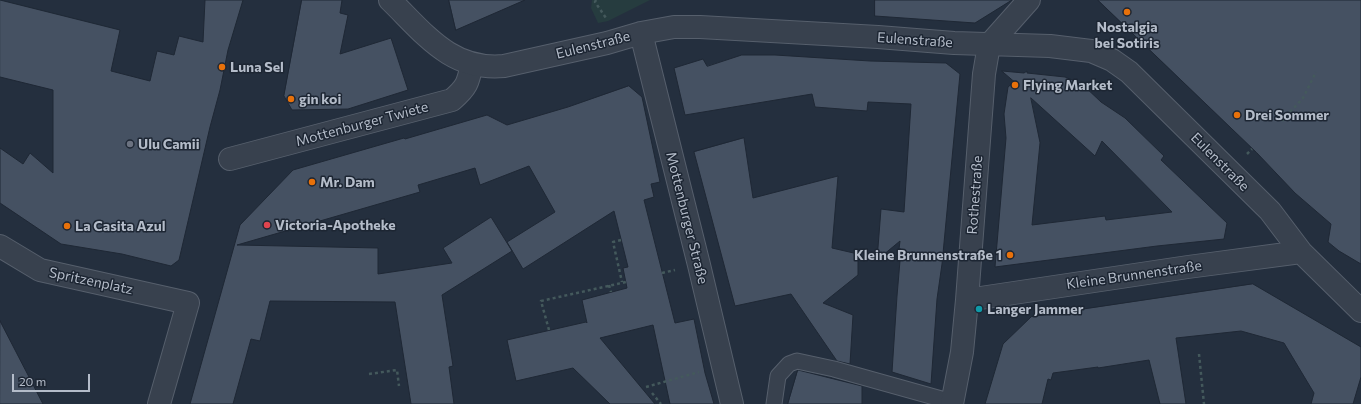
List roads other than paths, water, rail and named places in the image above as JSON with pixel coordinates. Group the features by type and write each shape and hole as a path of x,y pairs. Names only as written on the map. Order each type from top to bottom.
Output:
{"street":[{"name":"Eulenstraße","path":"390,0 440,48 454,57 472,64 492,67 504,66 607,43 641,33 674,27 700,27 989,45 1050,46 1092,51 1112,60 1134,77 1270,211 1302,252 1361,311"},
{"path":"989,45 1029,0"},
{"name":"Mottenburger Straße","path":"641,33 732,404"},
{"name":"Rothestraße","path":"952,403 962,352 984,74 989,45"},
{"name":"Mottenburger Twiete","path":"230,159 452,100 463,90 468,82 472,64"},
{"name":"Spritzenplatz","path":"0,246 40,270 188,303 159,404"},
{"name":"Kleine Brunnenstraße","path":"967,300 1188,267 1302,252"}],"lane":[{"path":"774,404 778,376 789,364 797,361 834,369 952,403"}],"place":[{"name":"Nostalgia bei Sotiris","path":"1127,12"},
{"name":"Luna Sel","path":"222,67"},
{"name":"Flying Market","path":"1015,85"},
{"name":"gin koi","path":"291,99"},
{"name":"Drei Sommer","path":"1237,115"},
{"name":"Ulu Camii","path":"130,144"},
{"name":"Mr. Dam","path":"312,182"},
{"name":"Victoria-Apotheke","path":"267,225"},
{"name":"La Casita Azul","path":"67,226"},
{"name":"Kleine Brunnenstraße 1","path":"1010,255"},
{"name":"Langer Jammer","path":"979,309"}]}
